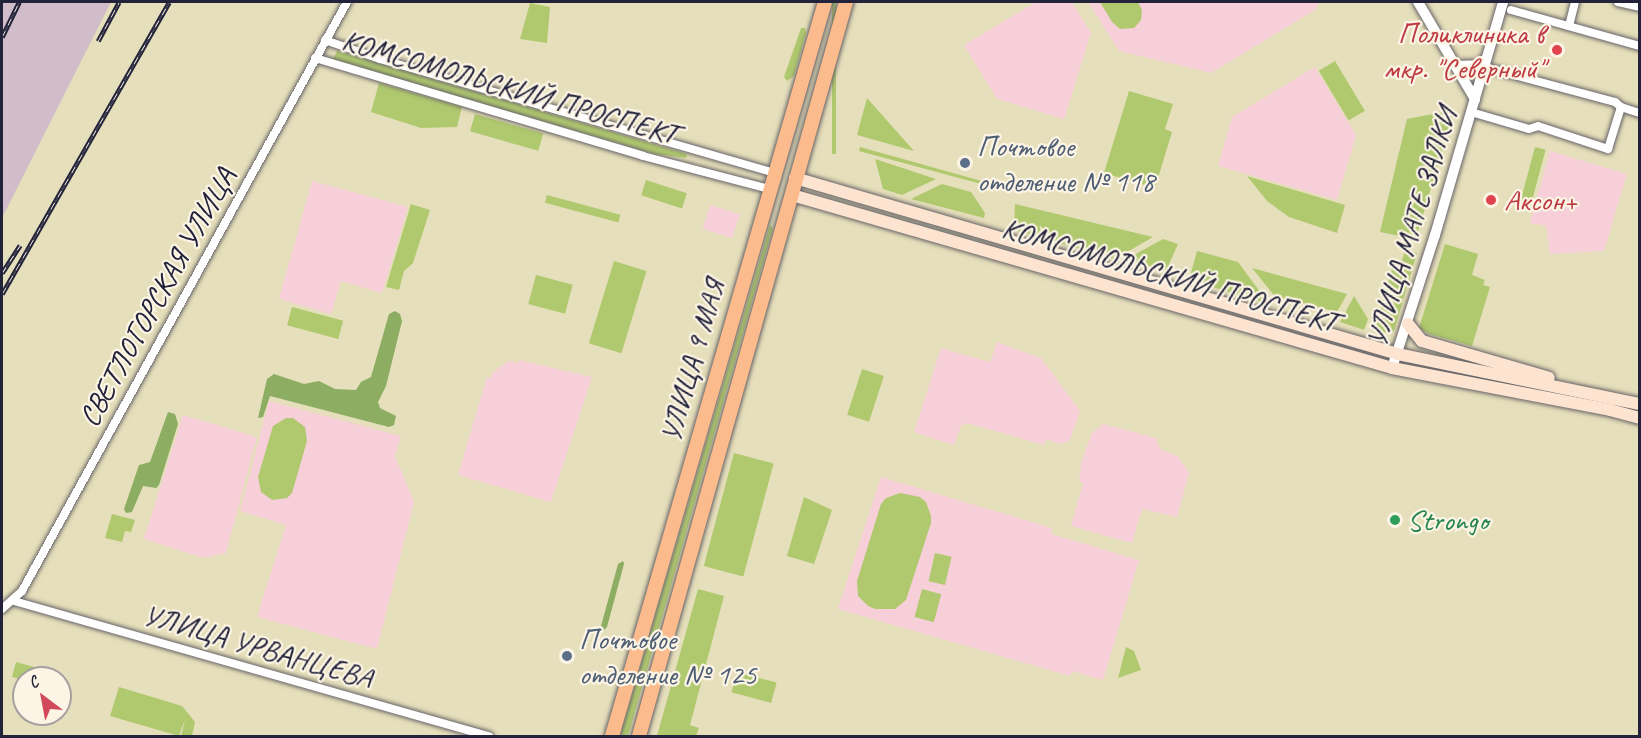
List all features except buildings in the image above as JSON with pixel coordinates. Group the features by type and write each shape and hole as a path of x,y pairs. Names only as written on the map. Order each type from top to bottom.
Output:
{"main road":[{"name":"УЛИЦА 9 МАЯ","path":"612,736 825,2"},
{"name":"УЛИЦА 9 МАЯ","path":"639,736 846,2"},
{"name":"КОМСОМОЛЬСКИЙ ПРОСПЕКТ","path":"775,173 1398,354 1578,389 1640,404"},
{"name":"КОМСОМОЛЬСКИЙ ПРОСПЕКТ","path":"770,189 1392,368 1610,410 1640,418"},
{"path":"1139,296 1143,280"},
{"path":"1408,324 1422,341 1541,374 1578,389"}],"street":[{"name":"СВЕТЛОГОРСКАЯ УЛИЦА","path":"2,609 14,601 22,591 347,2"},
{"name":"УЛИЦА МАТЕ ЗАЛКИ","path":"1418,2 1475,99"},
{"path":"1569,26 1575,2"},
{"path":"1618,2 1640,7"},
{"name":"УЛИЦА МАТЕ ЗАЛКИ","path":"1392,368 1408,324 1486,62 1507,6"},
{"path":"1507,6 1640,46"},
{"name":"КОМСОМОЛЬСКИЙ ПРОСПЕКТ","path":"325,40 380,59 775,173"},
{"name":"КОМСОМОЛЬСКИЙ ПРОСПЕКТ","path":"315,58 689,168 770,189"},
{"path":"1455,64 1486,62 1615,102 1621,107 1640,113"},
{"path":"1471,112 1529,129 1538,126 1608,149 1621,107"},
{"name":"КОМСОМОЛЬСКИЙ ПРОСПЕКТ","path":"689,168 694,151"},
{"name":"УЛИЦА УРВАНЦЕВА","path":"14,601 489,736"}],"shaded area":[{"path":"2,2 111,2 2,218"},
{"path":"1036,2 1072,2 1091,33 1064,119 997,99 964,45"},
{"path":"1088,2 1319,2 1315,10 1211,73 1119,51"},
{"path":"1315,67 1356,135 1337,200 1218,166 1232,117"},
{"path":"1550,151 1627,174 1604,251 1550,254 1546,226 1530,223"},
{"path":"312,181 408,207 381,293 341,281 331,314 279,299"},
{"path":"710,205 740,214 732,238 703,229"},
{"path":"997,342 1041,358 1080,411 1070,440 1061,444 1046,439 1044,445 967,423 961,426 954,445 914,432 941,348 990,362"},
{"path":"519,360 592,377 551,502 458,475 487,377 491,378 492,373 508,361 518,363"},
{"path":"269,401 401,436 395,456 414,502 377,649 257,617 286,525 240,511"},
{"path":"183,415 257,437 226,553 204,558 144,539"},
{"path":"1103,424 1156,438 1160,449 1178,456 1189,473 1177,517 1142,509 1132,543 1071,526 1083,483 1079,481 1082,460 1092,433"},
{"path":"881,477 1052,528 1051,534 1139,560 1103,680 1072,671 1070,676 838,609"}],"green space":[{"path":"832,2 836,2 836,154 832,154"},
{"path":"1100,2 1138,2 1142,10 1141,20 1134,28 1120,29 1112,22"},
{"path":"530,3 550,7 547,43 520,39"},
{"path":"801,28 805,28 806,33 794,76 787,81 784,77"},
{"path":"337,51 687,154 686,158 655,154 333,60"},
{"path":"1335,61 1365,111 1349,121 1319,71"},
{"path":"379,83 462,107 457,127 421,128 371,112"},
{"path":"1129,91 1173,104 1165,129 1172,132 1155,188 1104,173"},
{"path":"867,98 914,151 857,135"},
{"path":"1454,110 1418,232 1409,238 1380,232 1407,119"},
{"path":"475,114 543,134 538,151 470,131"},
{"path":"860,147 996,185 996,188 859,151"},
{"path":"1535,147 1546,150 1531,205 1520,202"},
{"path":"875,159 936,179 902,195 883,189"},
{"path":"1247,176 1345,205 1337,233 1289,217 1267,201"},
{"path":"646,180 687,193 682,209 641,195"},
{"path":"942,184 971,192 985,213 984,218 911,199"},
{"path":"547,195 620,215 618,222 545,203"},
{"path":"411,204 430,210 413,263 404,271 399,290 386,287"},
{"path":"1015,204 1153,237 1115,259 1014,230"},
{"path":"770,225 773,228 628,736 620,736"},
{"path":"1163,239 1178,244 1166,271 1125,260"},
{"path":"1445,244 1478,254 1472,275 1485,280 1483,285 1490,287 1472,346 1429,334 1419,328"},
{"path":"1405,250 1417,253 1394,331 1381,333 1376,324 1392,269 1399,271"},
{"path":"1197,251 1238,262 1269,304 1189,280"},
{"path":"614,261 647,271 621,353 589,343"},
{"path":"1252,268 1347,294 1337,312 1284,298 1277,299"},
{"path":"536,275 573,285 565,314 528,304"},
{"path":"1354,296 1368,319 1364,330 1340,322"},
{"path":"292,307 343,321 338,339 287,325"},
{"path":"395,311 400,314 402,321 386,386 378,402 380,408 396,416 394,425 389,427 270,396 263,417 258,418 267,379 274,374 304,384 319,381 335,389 356,390 361,382 371,377 389,314"},
{"path":"862,369 884,376 869,422 847,415"},
{"path":"168,412 175,414 178,424 159,485 156,488 143,486 132,512 126,513 124,509 139,465 150,462"},
{"path":"286,418 293,418 305,427 307,441 292,493 287,498 272,500 261,492 258,477 273,426"},
{"path":"734,453 774,464 743,577 704,566"},
{"path":"900,493 920,497 926,502 931,523 906,600 895,609 875,609 868,606 858,596 857,581 881,504 886,498"},
{"path":"804,497 832,510 814,564 787,556"},
{"path":"112,514 135,520 131,532 125,531 122,542 105,538"},
{"path":"935,553 952,557 945,585 928,581"},
{"path":"623,561 607,627 603,631 601,626 618,564"},
{"path":"698,589 724,596 690,725 699,728 696,736 657,736"},
{"path":"922,589 941,594 934,622 914,617"},
{"path":"1126,647 1134,651 1141,670 1118,678"},
{"path":"16,662 30,666 15,666"},
{"path":"737,672 777,683 771,703 732,692"},
{"path":"119,687 182,706 195,722 192,736 181,736 185,719 179,736 110,716"}],"railway":[{"path":"2,37 19,2"},
{"path":"98,41 119,2"},
{"path":"2,294 169,2"},
{"path":"2,273 20,245"}],"place":[{"name":"Поликлиника в мкр. \"Северный\"","path":"1557,50"},
{"name":"Почтовое отделение № 118","path":"965,163"},
{"name":"Аксон+","path":"1491,200"},
{"name":"Strongo","path":"1395,520"},
{"name":"Почтовое отделение № 125","path":"567,656"}]}
